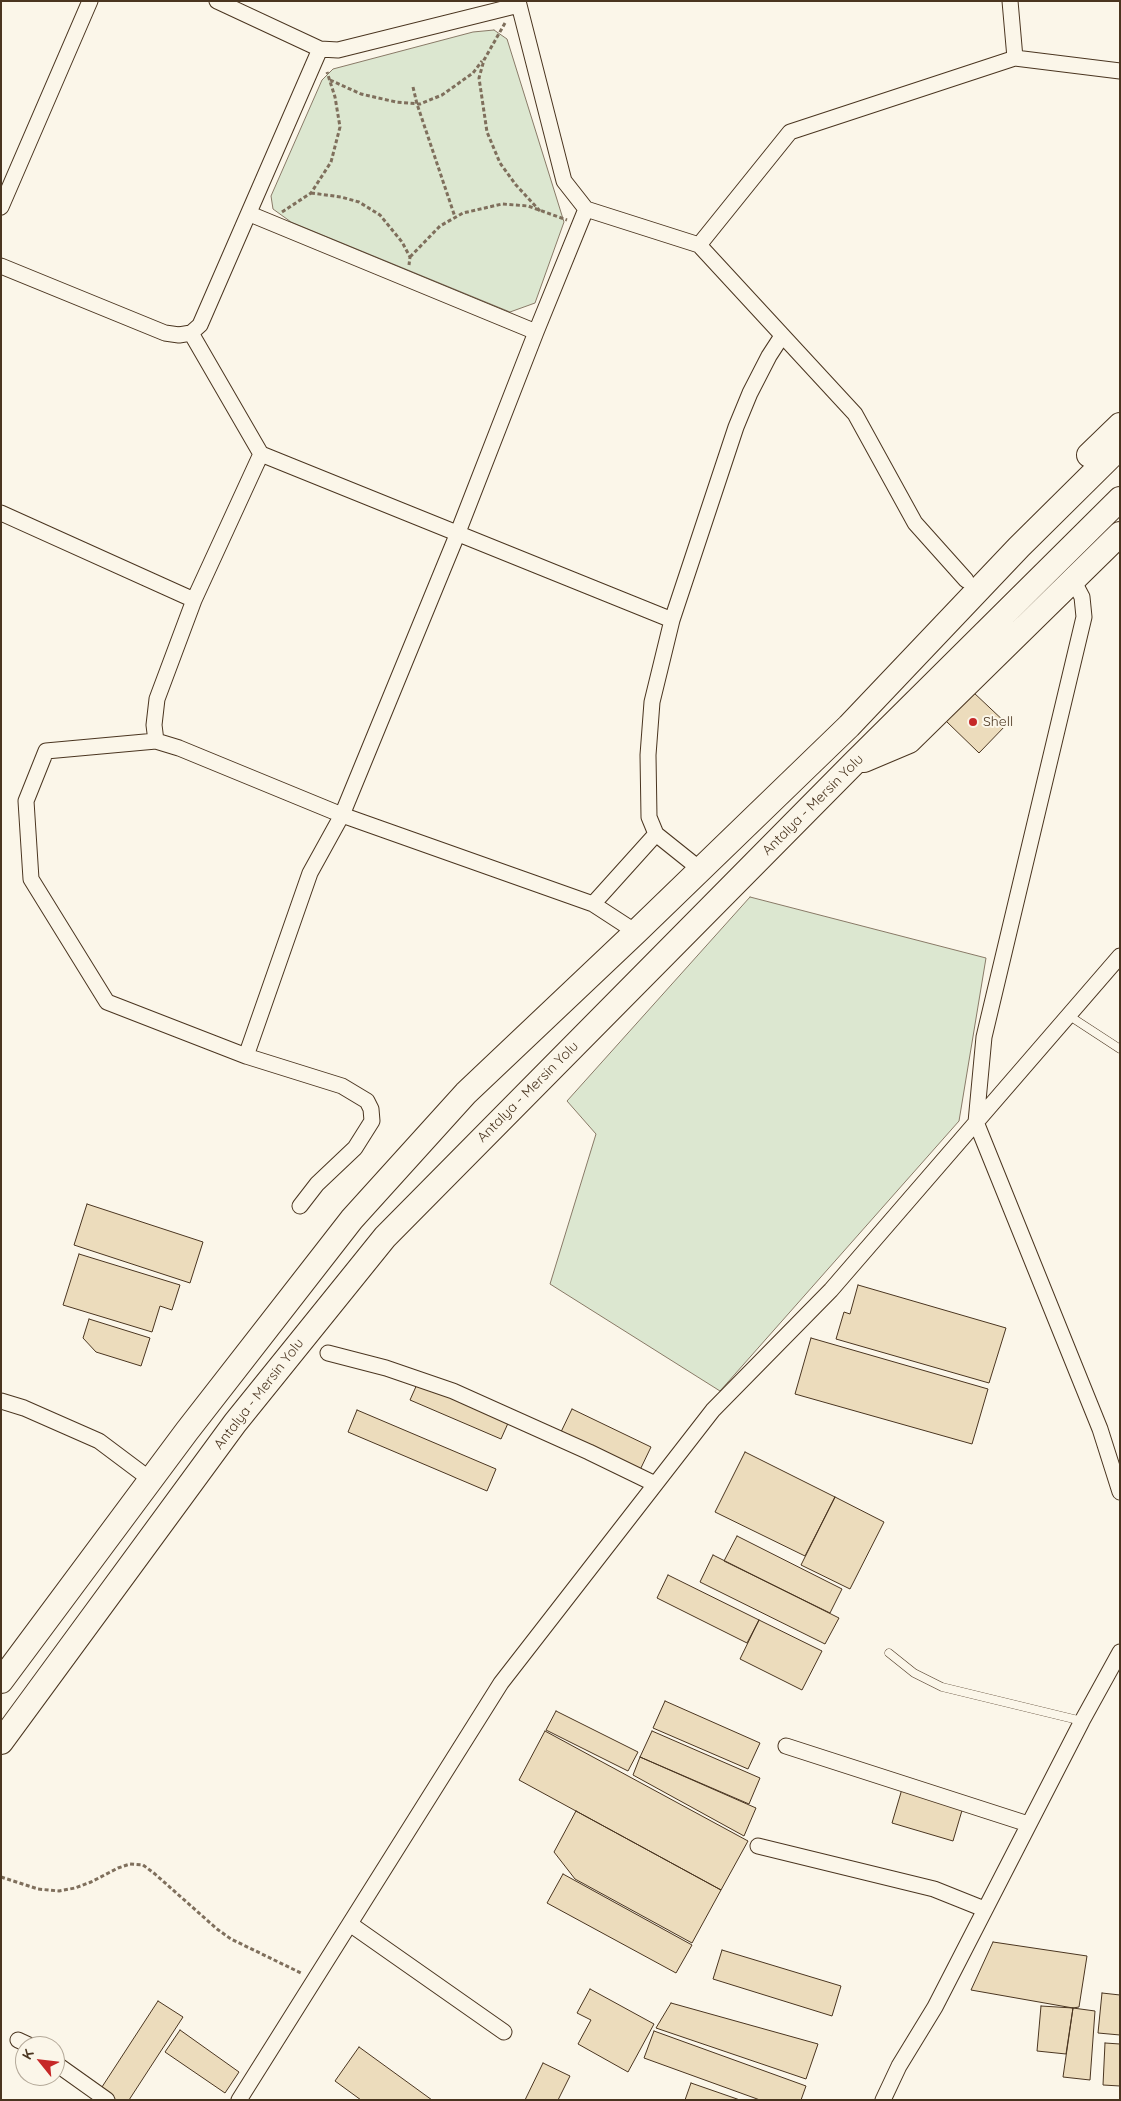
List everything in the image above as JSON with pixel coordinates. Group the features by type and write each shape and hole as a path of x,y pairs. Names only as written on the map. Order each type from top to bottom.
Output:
{"highway":[{"path":"849,726 954,592 1120,425"},
{"path":"5,1668 352,1219 466,1093 701,870 849,726 1019,547 1120,447"},
{"name":"Antalya - Mersin Yolu","path":"1,1742 235,1423 385,1237 853,764 1120,499"},
{"path":"853,764 909,741 1120,534"}],"street":[{"path":"1,207 90,1"},
{"path":"218,1 320,49 338,50 519,3 564,181 584,215 699,244 855,414 915,523 966,580"},
{"path":"1010,1 1015,58"},
{"path":"1,266 165,333 179,335 191,333 200,325 250,214 320,49"},
{"path":"699,244 790,132 1015,58 1120,71"},
{"path":"250,214 536,332"},
{"path":"246,1056 310,873 342,815 458,532 584,215"},
{"path":"191,333 260,454 458,532 672,620"},
{"path":"701,870 656,834 649,817 648,755 652,702 672,620 736,428 750,393 769,356 782,336"},
{"path":"156,741 154,725 157,700 194,600 260,454"},
{"path":"1,513 194,600"},
{"path":"1073,580 1082,597 1084,617 984,1037 976,1122 1100,1429 1120,1492"},
{"path":"300,1206 318,1184 355,1148 372,1121 368,1101 342,1086 246,1056 107,1002 32,879 26,801 46,751 156,741 179,748 342,815 593,904 636,932"},
{"path":"593,904 656,834"},
{"path":"239,2100 501,1683 713,1410 831,1290 1120,956"},
{"path":"328,1353 386,1368 453,1392 589,1452 655,1484"},
{"path":"1,1401 24,1408 99,1441 151,1480"},
{"path":"883,2100 899,2066 935,2007 1028,1824 1120,1652"},
{"path":"786,1746 1028,1824"},
{"path":"758,1846 934,1888 984,1909"},
{"path":"350,1924 504,2032"},
{"path":"65,2070 107,2100"}],"lane":[{"path":"1068,1015 1120,1049"},
{"path":"888,1653 928,1682 955,1692 1082,1721"}],"path":[{"path":"329,79 361,94 396,102 417,104 442,94 473,73 484,60 498,33 519,3"},
{"path":"266,220 310,193 331,162 340,127 335,97 320,49"},
{"path":"484,60 480,78 487,132 500,163 516,185 540,211"},
{"path":"413,87 455,217"},
{"path":"310,193 342,197 359,202 380,215 402,242 410,257"},
{"path":"406,278 410,257 440,226 463,213 502,204 528,206 563,219 584,215"},
{"path":"1,1877 38,1889 58,1890 75,1888 130,1864 142,1865 231,1939 315,1980"}],"green space":[{"path":"494,30 507,39 564,222 535,303 510,312 291,222 273,209 271,196 322,80 333,69 473,32"},
{"path":"750,897 986,958 959,1121 720,1391 550,1284 596,1134 567,1101"}],"building":[{"path":"973,692 1007,724 979,753 946,721"},
{"path":"87,1204 203,1242 190,1283 74,1245"},
{"path":"79,1254 180,1285 172,1310 160,1306 152,1332 63,1305"},
{"path":"858,1285 1006,1328 989,1383 836,1339 844,1312 850,1314"},
{"path":"89,1319 150,1338 141,1366 96,1352 83,1338"},
{"path":"811,1338 988,1389 972,1444 795,1394"},
{"path":"418,1382 509,1421 501,1439 410,1400"},
{"path":"572,1409 651,1447 639,1472 560,1434"},
{"path":"357,1410 496,1469 487,1491 348,1432"},
{"path":"745,1452 835,1497 805,1556 715,1512"},
{"path":"835,1497 884,1522 850,1589 801,1565"},
{"path":"737,1536 842,1589 830,1613 724,1561"},
{"path":"713,1555 839,1618 825,1644 700,1582"},
{"path":"668,1575 759,1620 747,1643 657,1598"},
{"path":"759,1620 822,1651 802,1690 740,1659"},
{"path":"665,1701 760,1743 748,1769 653,1728"},
{"path":"556,1711 638,1752 628,1771 546,1730"},
{"path":"545,1731 748,1841 721,1890 519,1780"},
{"path":"652,1731 760,1778 749,1804 640,1757"},
{"path":"640,1757 756,1808 744,1836 633,1775"},
{"path":"902,1789 963,1807 953,1841 892,1823"},
{"path":"576,1811 721,1890 692,1943 575,1879 554,1852"},
{"path":"563,1874 692,1945 676,1973 547,1903"},
{"path":"993,1942 1087,1956 1079,2007 1073,2008 971,1990"},
{"path":"722,1950 841,1986 832,2016 713,1979"},
{"path":"590,1989 654,2024 628,2072 578,2044 591,2020 577,2013"},
{"path":"1102,1993 1120,1995 1120,2035 1098,2033"},
{"path":"158,2001 183,2017 129,2100 115,2100 100,2090"},
{"path":"671,2003 818,2044 806,2079 656,2028"},
{"path":"1041,2006 1073,2008 1066,2054 1037,2051"},
{"path":"1073,2008 1095,2011 1090,2080 1063,2077"},
{"path":"180,2030 239,2072 225,2093 165,2052"},
{"path":"654,2031 806,2086 801,2100 760,2100 644,2058"},
{"path":"1105,2043 1120,2044 1120,2086 1103,2085"},
{"path":"359,2047 432,2100 361,2100 335,2081"},
{"path":"543,2063 570,2076 558,2100 525,2100"},
{"path":"691,2083 740,2100 685,2100"}],"place":[{"name":"Shell","path":"973,722"}]}
